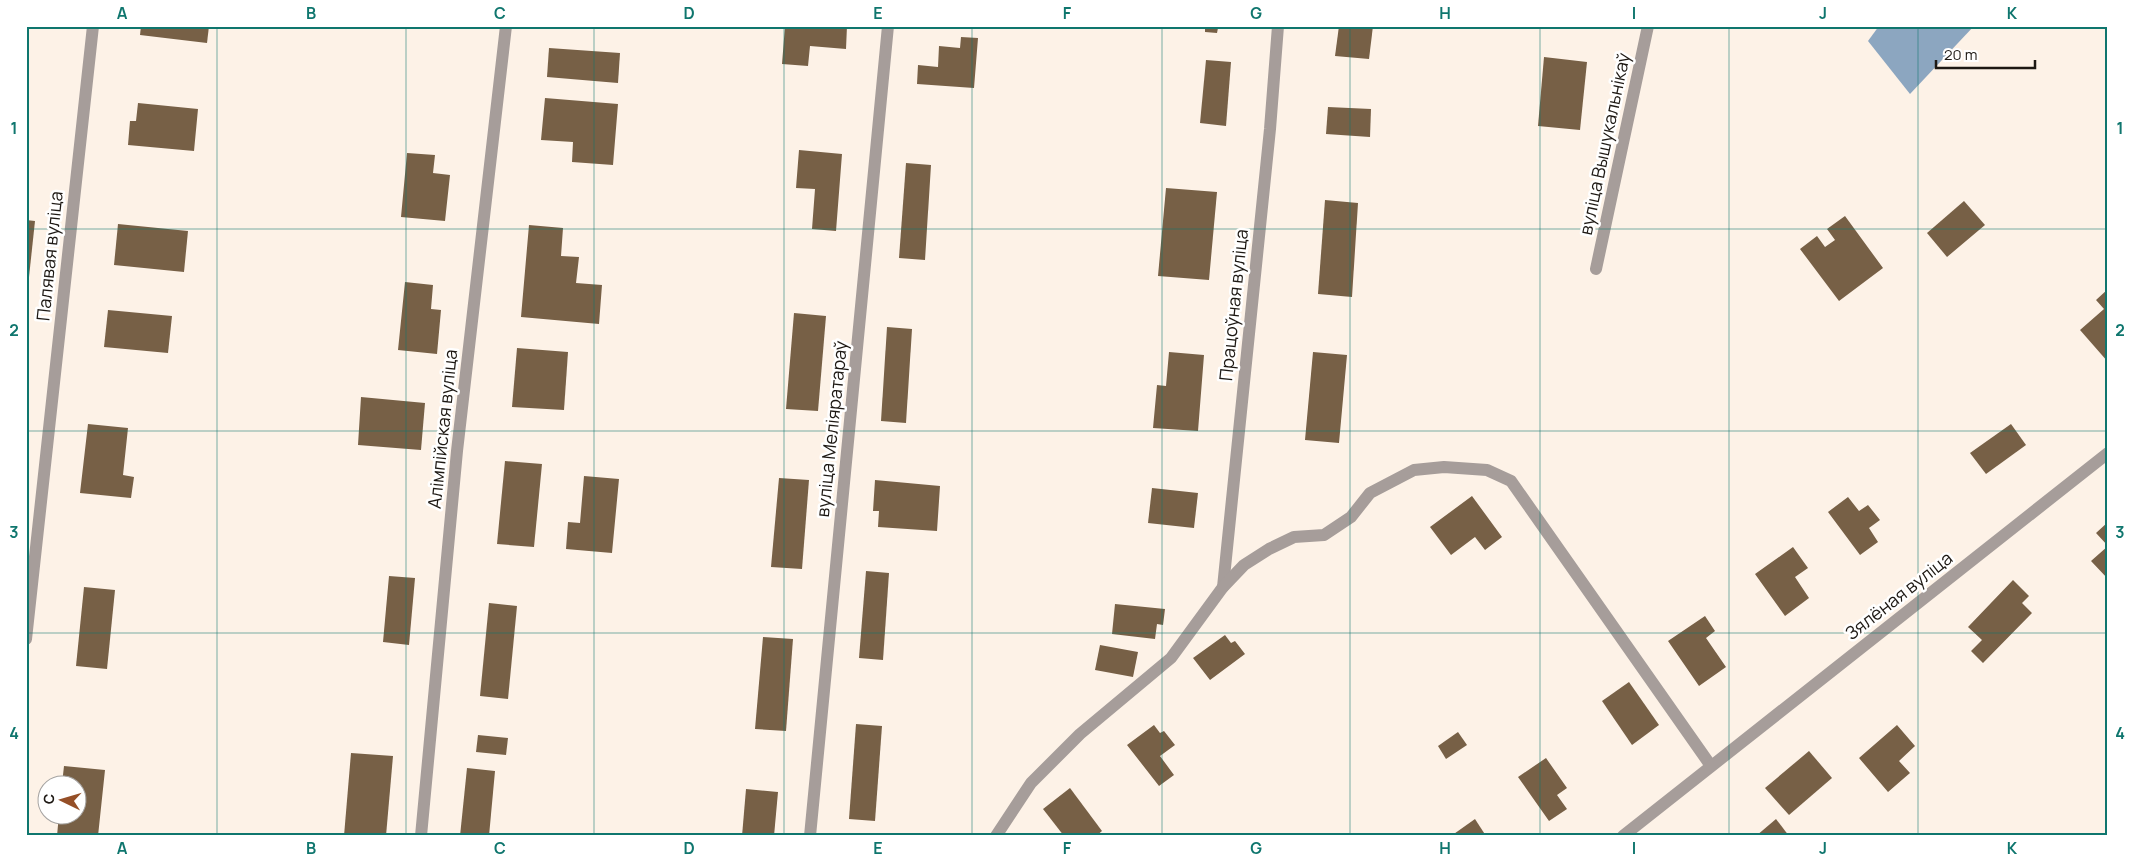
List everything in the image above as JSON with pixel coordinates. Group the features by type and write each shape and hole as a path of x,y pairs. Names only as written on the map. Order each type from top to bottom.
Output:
{"street":[{"name":"Палявая вуліца","path":"26,639 93,26"},
{"name":"Алімпійская вуліца","path":"421,836 458,451 506,26"},
{"name":"вуліца Меліяратараў","path":"810,836 888,26"},
{"name":"Працоўная вуліца","path":"1223,587 1270,129 1278,26"},
{"name":"вуліца Вышукальнікаў","path":"1596,269 1648,26"},
{"name":"Зялёная вуліца","path":"1623,836 2108,453"},
{"path":"996,836 1032,783 1080,734 1171,658 1223,587 1244,565 1268,549 1294,537 1324,534 1351,517 1370,493 1414,470 1444,468 1486,470 1511,481 1711,766"}],"water":[{"path":"1879,26 1974,26 1910,94 1868,41"}],"building":[{"path":"141,26 209,26 207,43 140,35"},
{"path":"785,26 847,26 846,49 810,46 808,66 782,64"},
{"path":"1205,26 1235,26 1235,29 1218,28 1217,33 1205,32"},
{"path":"1339,26 1373,26 1369,59 1335,56"},
{"path":"961,37 978,38 974,88 917,84 918,65 938,67 939,46 960,48"},
{"path":"549,48 620,53 618,83 547,77"},
{"path":"1544,57 1587,62 1580,130 1538,126"},
{"path":"1206,60 1231,62 1226,126 1200,123"},
{"path":"545,98 618,104 613,165 572,162 573,142 541,140"},
{"path":"138,103 198,109 194,151 128,145 130,121 136,121"},
{"path":"1328,107 1371,109 1370,137 1326,134"},
{"path":"799,150 842,154 836,231 812,229 815,189 796,188"},
{"path":"407,153 435,155 433,173 450,175 445,221 401,217"},
{"path":"906,163 931,165 925,260 899,258"},
{"path":"1166,188 1217,192 1209,280 1158,276"},
{"path":"1325,200 1358,203 1352,297 1318,294"},
{"path":"1964,201 1985,225 1947,257 1927,233"},
{"path":"1845,216 1883,268 1839,301 1800,249 1817,236 1825,247 1835,240 1827,229"},
{"path":"26,220 35,221 29,277 26,276"},
{"path":"118,224 188,231 184,272 114,265"},
{"path":"529,225 563,228 561,256 579,257 576,283 602,285 599,324 521,317"},
{"path":"405,282 433,285 431,309 441,310 437,354 398,350"},
{"path":"2108,289 2108,362 2080,330 2104,309 2096,300"},
{"path":"108,310 172,316 168,353 104,347"},
{"path":"794,313 826,316 818,411 786,409"},
{"path":"887,327 912,329 906,423 881,421"},
{"path":"517,348 568,352 564,410 512,407"},
{"path":"1169,352 1204,355 1198,431 1153,428 1157,385 1166,386"},
{"path":"1313,352 1347,355 1339,443 1305,440"},
{"path":"361,397 425,403 421,450 358,445"},
{"path":"88,424 128,428 123,475 134,477 131,498 80,493"},
{"path":"2011,424 2026,445 1986,474 1970,453"},
{"path":"505,461 542,464 534,547 497,544"},
{"path":"584,476 619,479 612,553 566,549 568,522 580,523"},
{"path":"779,478 809,480 802,569 771,567"},
{"path":"875,480 940,486 937,531 878,527 879,511 873,511"},
{"path":"1152,488 1198,493 1194,528 1148,523"},
{"path":"1472,496 1502,537 1485,550 1475,537 1451,555 1430,527"},
{"path":"1848,497 1859,511 1868,505 1880,520 1869,528 1878,542 1860,555 1828,512"},
{"path":"2108,522 2108,546 2096,533"},
{"path":"2108,546 2108,579 2091,561"},
{"path":"1793,547 1808,568 1795,577 1809,598 1785,616 1755,574"},
{"path":"866,571 889,573 883,660 859,658"},
{"path":"389,576 415,578 409,645 383,642"},
{"path":"2013,580 2029,596 2022,603 2032,613 1983,663 1971,651 1982,640 1968,627"},
{"path":"84,587 115,590 107,669 76,666"},
{"path":"489,603 517,606 508,699 480,696"},
{"path":"1115,604 1165,609 1163,625 1157,624 1155,639 1112,634"},
{"path":"1705,616 1715,631 1706,638 1726,667 1699,686 1668,641"},
{"path":"1225,635 1231,643 1235,641 1245,654 1210,680 1193,658"},
{"path":"763,637 793,639 786,731 755,729"},
{"path":"1100,645 1138,652 1133,677 1095,670"},
{"path":"1629,682 1659,725 1632,745 1602,701"},
{"path":"856,724 882,726 875,821 849,819"},
{"path":"1154,725 1160,733 1164,731 1175,745 1160,756 1174,775 1159,786 1127,745"},
{"path":"1897,725 1915,746 1899,761 1910,773 1888,792 1859,758"},
{"path":"1458,732 1467,745 1446,759 1438,746"},
{"path":"478,735 508,738 506,755 476,752"},
{"path":"1809,751 1832,778 1789,815 1765,788"},
{"path":"351,753 393,756 386,836 344,836"},
{"path":"1546,758 1567,788 1557,795 1567,809 1549,821 1518,777"},
{"path":"64,766 105,770 98,836 57,836 58,824 88,824 88,774 63,774"},
{"path":"467,768 495,771 489,836 460,836"},
{"path":"1070,788 1102,831 1096,836 1064,836 1043,809"},
{"path":"746,789 778,792 774,836 742,836"},
{"path":"1475,819 1486,836 1451,836"},
{"path":"1776,819 1789,836 1756,836"}]}
